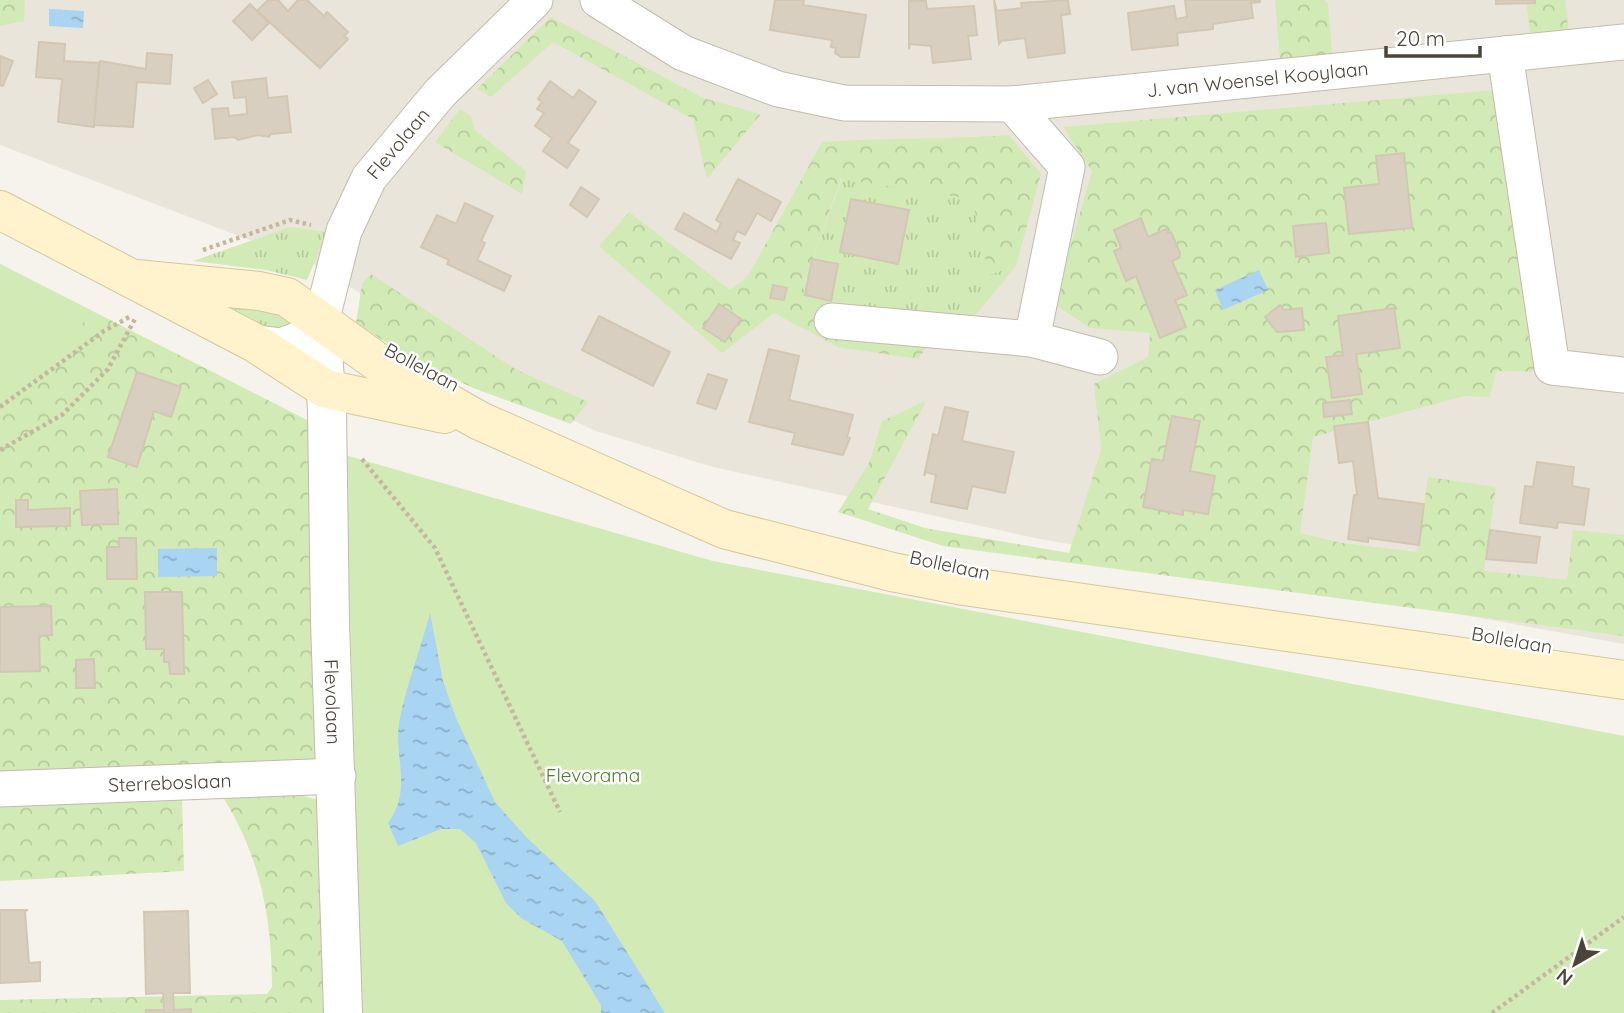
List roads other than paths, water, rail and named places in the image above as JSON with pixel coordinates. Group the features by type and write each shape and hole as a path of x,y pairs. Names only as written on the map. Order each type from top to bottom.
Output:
{"main road":[{"path":"0,211 137,302 255,343 327,399"},
{"name":"Bollelaan","path":"137,302 259,291 287,298 383,366 480,421 724,529 892,572 964,586 1624,680"},
{"name":"Bollelaan","path":"327,399 480,421"}],"street":[{"name":"Flevolaan","path":"344,1013 338,776 330,622 327,399 321,322 344,231 369,177 440,93 535,0"},
{"name":"J. van Woensel Kooylaan","path":"598,0 683,53 778,89 844,103 1012,104 1624,42"},
{"path":"1505,54 1552,367 1624,375"},
{"path":"1012,104 1068,166 1032,339"},
{"path":"832,321 1032,339 1100,356"},
{"path":"255,343 281,346 300,339 321,322"},
{"path":"327,399 383,366"},
{"name":"Sterreboslaan","path":"0,789 338,776"}],"water":[{"path":"49,9 84,11 83,28 49,26"},
{"path":"1259,270 1268,290 1223,310 1215,290"},
{"path":"217,548 217,576 158,577 158,549"},
{"path":"430,613 443,681 456,718 495,802 527,838 595,901 665,1013 601,1013 601,1005 562,941 521,918 506,903 476,843 460,829 441,829 398,846 388,823 400,797 398,732 406,692"}],"park label":[{"name":"Flevorama","path":"593,775"}]}
